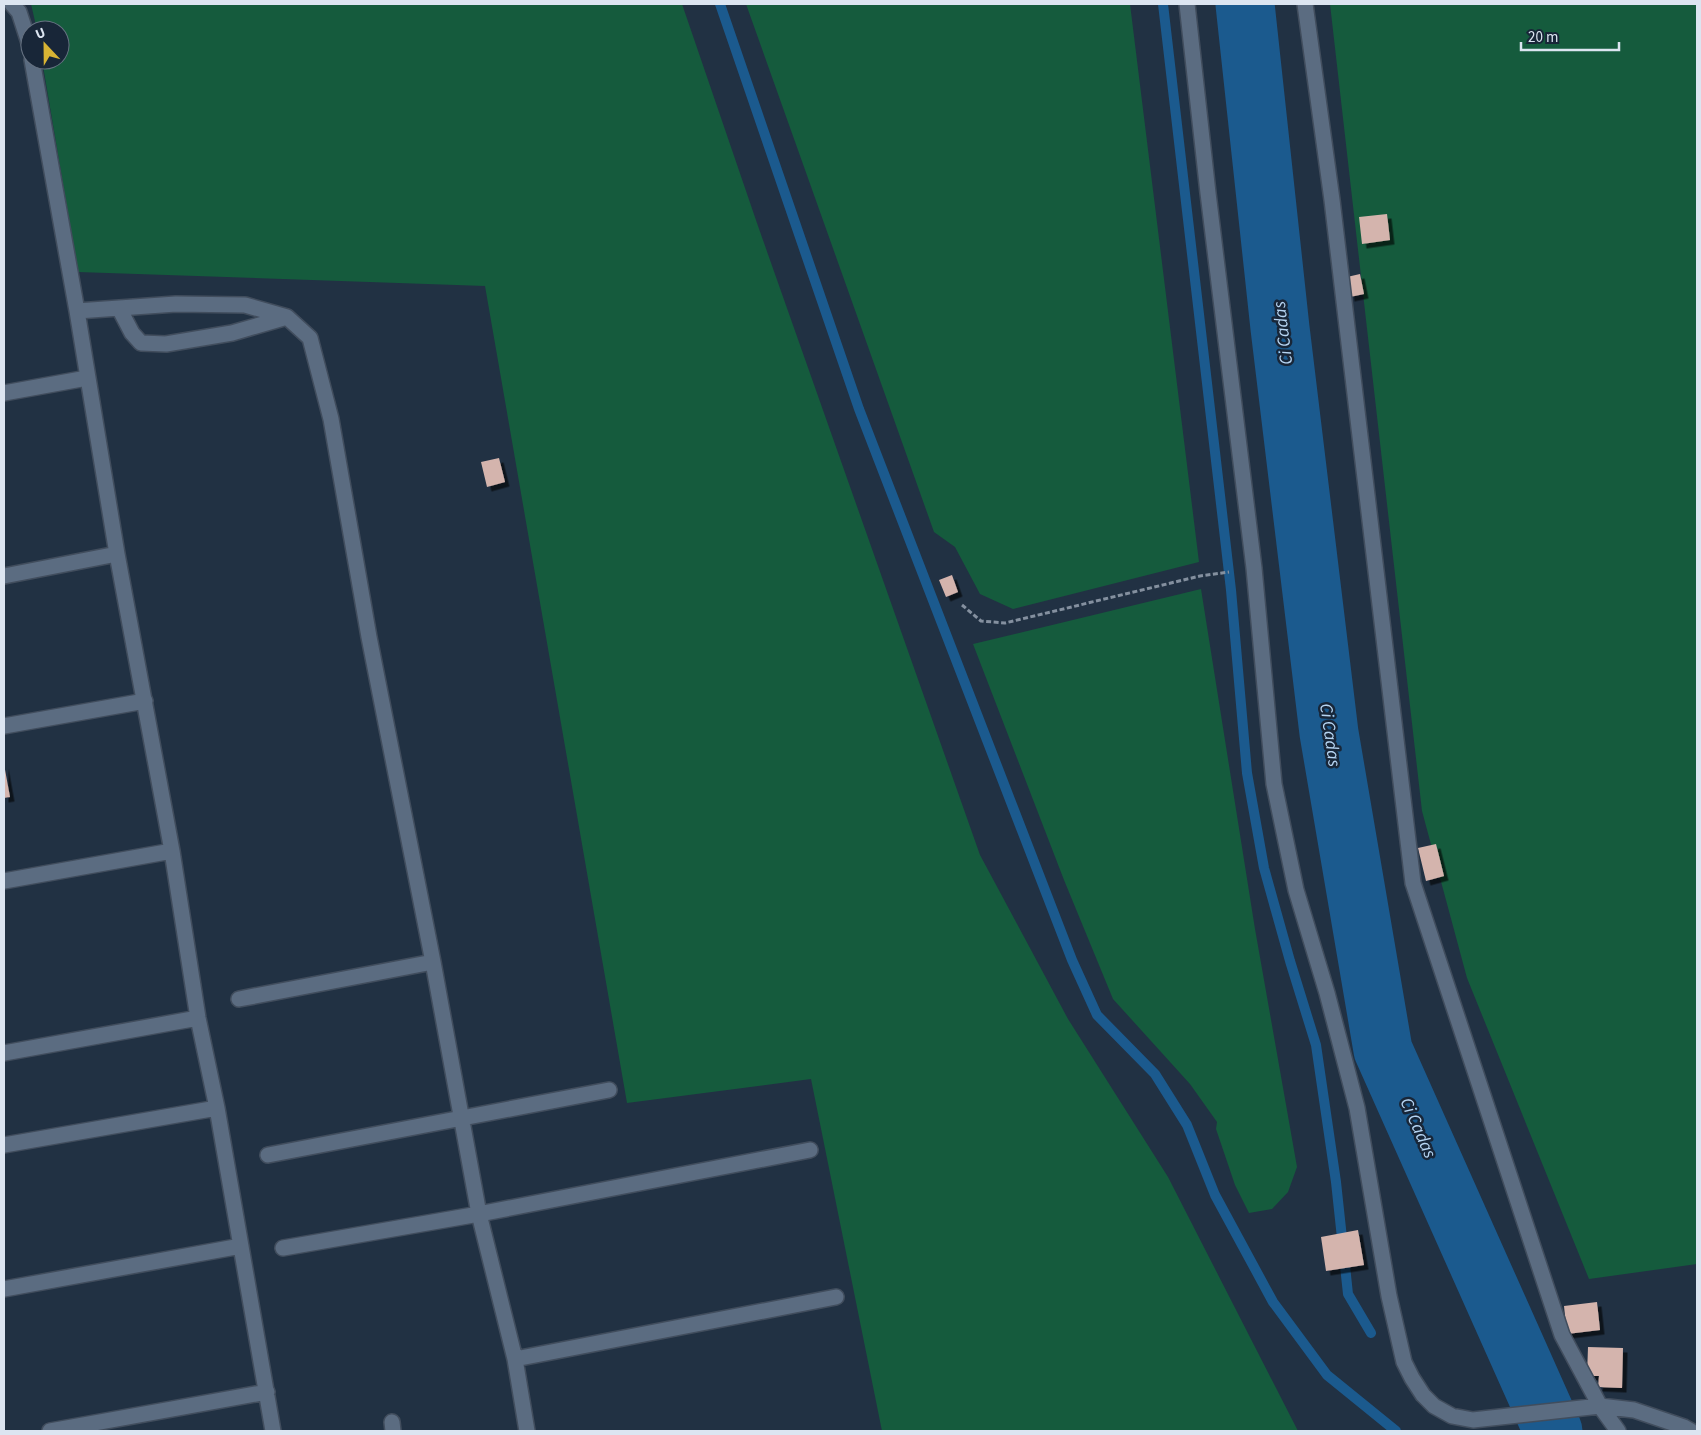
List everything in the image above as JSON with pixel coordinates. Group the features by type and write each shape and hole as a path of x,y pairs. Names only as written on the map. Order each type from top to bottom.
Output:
{"street":[{"path":"12,4 21,20"},
{"path":"1187,4 1209,203 1254,568 1274,784 1296,890 1357,1108 1389,1296 1404,1362 1423,1395 1434,1406 1452,1416 1473,1420 1600,1406 1634,1410 1691,1431"},
{"path":"1305,4 1332,200 1413,883 1562,1335 1600,1406 1618,1431"},
{"path":"34,70 77,311 116,554 172,850 198,1018 217,1108 273,1431"},
{"path":"77,311 176,304 246,305 287,317 310,338 331,418 369,637 433,962 479,1214 515,1359 527,1431"},
{"path":"119,308 132,333 141,343 166,344 232,334 287,317"},
{"path":"4,393 87,378"},
{"path":"4,576 116,554"},
{"path":"4,726 145,701"},
{"path":"4,881 172,850"},
{"path":"239,998 433,962"},
{"path":"4,1053 198,1018"},
{"path":"268,1155 609,1090"},
{"path":"4,1145 217,1108"},
{"path":"283,1248 479,1214 810,1150"},
{"path":"4,1289 241,1246"},
{"path":"515,1359 836,1297"},
{"path":"50,1431 267,1392"}],"path":[{"path":"962,605 981,622 1005,623 1200,576 1216,574"}],"green space":[{"path":"31,4 682,4 758,226 980,855 1068,1019 1168,1177 1298,1431 882,1431 811,1079 627,1103 485,286 78,272 44,70 70,70 70,20 35,20"},
{"path":"746,4 1130,4 1199,562 1013,609 980,594 955,547 934,532"},
{"path":"1330,4 1697,4 1697,1264 1589,1279 1467,978 1422,811"},
{"path":"1201,589 1255,929 1297,1167 1288,1192 1272,1209 1249,1213 1235,1185 1216,1129 1217,1122 1190,1084 1113,999 1064,880 973,644"}],"building":[{"path":"1387,214 1390,240 1362,244 1359,217"},
{"path":"1360,274 1364,294 1350,297 1347,277"},
{"path":"499,458 505,482 487,487 481,462"},
{"path":"952,575 958,592 946,597 939,580"},
{"path":"4,764 10,797 4,798"},
{"path":"1436,844 1444,876 1426,881 1418,848"},
{"path":"1358,1230 1364,1265 1326,1271 1321,1237"},
{"path":"1597,1302 1600,1330 1567,1334 1564,1306"},
{"path":"1588,1347 1623,1348 1622,1388 1598,1387 1599,1376 1587,1376"}],"waterway":[{"path":"720,4 859,409 1072,960 1097,1015 1155,1074 1187,1125 1215,1195 1273,1302 1327,1375 1396,1431"},
{"path":"1163,4 1231,590 1247,773 1264,868 1316,1045 1336,1182 1348,1294 1371,1333"},
{"name":"Ci Cadas","path":"1245,4 1280,328 1329,733 1383,1050 1553,1431"}]}
